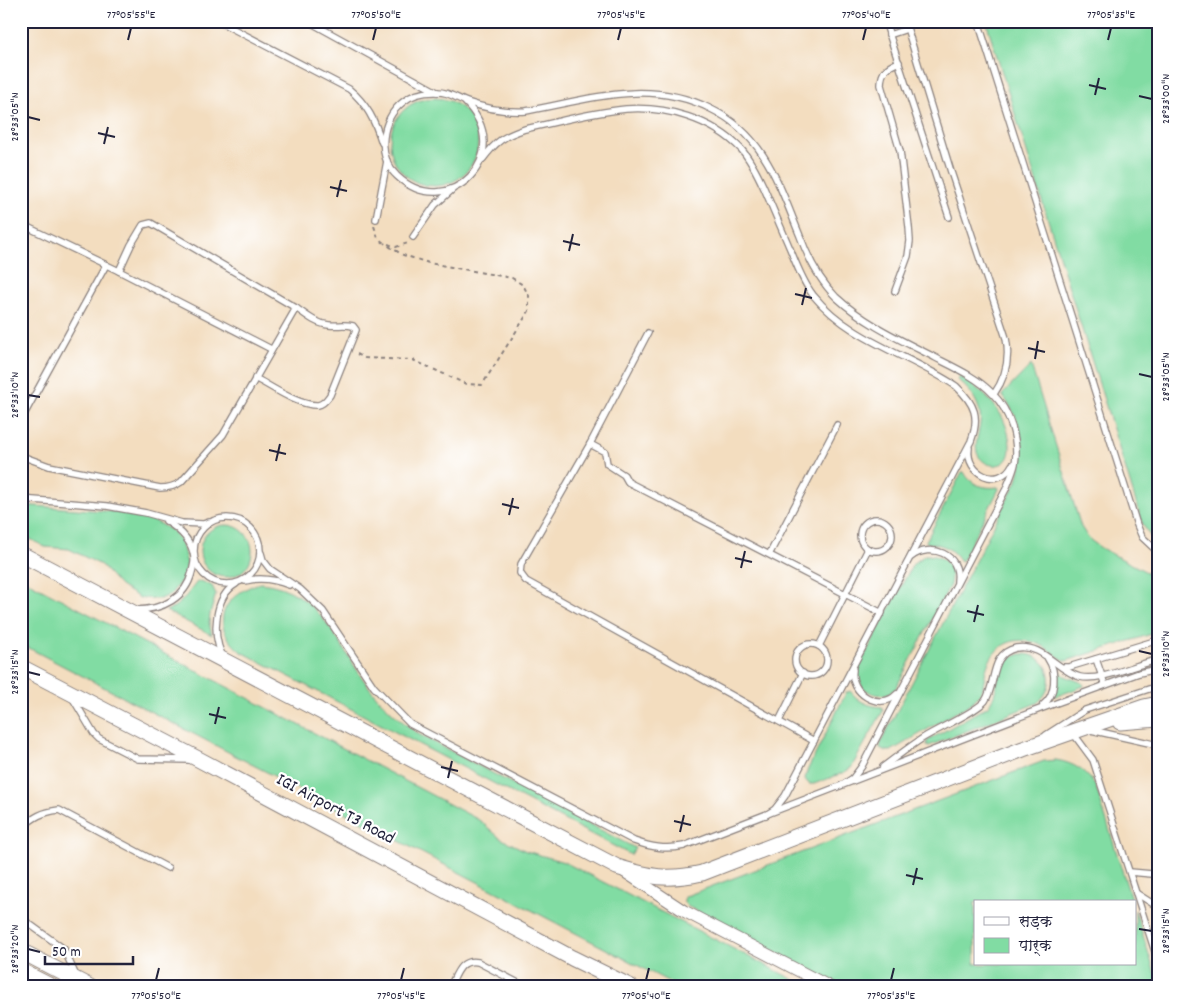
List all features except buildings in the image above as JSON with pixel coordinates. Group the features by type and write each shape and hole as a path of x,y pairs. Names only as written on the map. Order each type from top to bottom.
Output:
{"main road":[{"path":"21,554 617,867 643,875 663,878 683,877 702,873 1023,749 1144,707 1158,704"},
{"name":"IGI Airport T3 Road","path":"21,666 572,958 631,987"},
{"path":"1082,728 1158,719"},
{"path":"21,951 84,984"},
{"path":"21,971 52,987"}],"street":[{"path":"617,867 684,910 830,987"}],"lane":[{"path":"218,21 348,89 360,98 368,110 383,145 387,160 395,174 408,185 422,191 439,192 454,188"},
{"path":"308,21 437,92"},
{"path":"885,21 949,218"},
{"path":"905,21 951,172 1006,338 1008,348 1006,369 1000,386 994,394"},
{"path":"978,21 1137,525 1142,537 1158,552"},
{"path":"889,35 907,29"},
{"path":"895,291 908,256 910,241 900,151 881,85 881,78 887,68 899,62"},
{"path":"383,145 385,128 392,113 404,101 419,93 450,93 464,101 499,111 513,112 630,92 655,92 674,95 712,109 747,134 773,169 810,261 834,295 868,322 966,372 994,394 1009,421 1016,444 1014,467 1006,489 862,766 853,778 842,785"},
{"path":"464,101 478,117 484,133 484,150 478,167"},
{"path":"412,237 435,205 454,188 468,179 493,146 502,138 513,133 609,111 627,109 666,111 705,123 723,134 741,149 751,164 761,181 802,277 812,293 838,319 856,332 956,386 969,400 975,415 976,424 968,453 970,462 975,470 982,475 998,478 1007,473 1016,456"},
{"path":"376,219 387,160"},
{"path":"119,272 131,245 143,225 151,223 322,324 354,326 356,330 349,350 330,395 324,403 318,405 303,402 255,378"},
{"path":"21,224 271,349"},
{"path":"21,420 106,265"},
{"path":"21,454 26,458 49,466 160,488 170,488 181,482 218,441 296,308"},
{"path":"648,334 590,444 522,564 520,573 522,577 814,740"},
{"path":"770,554 837,425"},
{"path":"766,815 775,809 785,796 970,442"},
{"path":"590,444 605,452 607,464 624,476 628,482 882,613"},
{"path":"21,499 107,506 146,513 182,523 203,524 226,518 247,524 255,532 263,560 270,569 300,589 323,611 374,687 410,724 634,840 659,848 677,848 1040,708 1138,673 1158,669"},
{"path":"160,517 183,535 192,550 199,569 206,578 216,583 228,585 252,579 267,578 300,589"},
{"path":"123,607 143,610 164,606 172,601 186,586 191,576 194,549 200,531 216,520"},
{"path":"874,520 884,522 890,529 891,539 889,544 881,550 868,549 862,544 860,538 862,528 865,524 874,520"},
{"path":"819,646 868,549"},
{"path":"909,558 922,550 930,549 945,554 955,564 958,578 956,584"},
{"path":"230,663 223,657 220,650 217,621 224,594 248,578 259,562 261,553"},
{"path":"1060,666 1069,667 1096,660 1158,640"},
{"path":"814,644 819,646 826,654 827,659 824,668 816,675 811,676 803,673 797,668 795,663 797,652 804,646 814,644"},
{"path":"875,773 923,738 983,703 989,692 999,660 1010,650 1027,648 1037,650 1060,666 1080,676 1095,678 1135,665 1158,660"},
{"path":"1040,708 1050,698 1054,682 1053,668 1046,655"},
{"path":"1096,660 1105,685"},
{"path":"854,665 853,681 863,695 872,700 881,701 894,697 900,691"},
{"path":"779,721 803,673"},
{"path":"1023,749 1086,710 1158,686"},
{"path":"68,690 94,734 99,739 138,759 200,760"},
{"path":"1082,728 1156,745"},
{"path":"1082,728 1158,961"},
{"path":"21,828 35,816 59,810 168,868"},
{"path":"1130,872 1152,874"},
{"path":"1136,893 1158,907"},
{"path":"21,918 64,949 84,984"},
{"path":"450,987 458,970 464,964 471,961 478,962 526,987"}],"path":[{"path":"349,350 365,358 413,360 466,384 482,384 529,311 529,296 523,284 512,278 429,263 403,255 378,238 374,228 376,219"},
{"path":"384,243 396,247 408,243 412,237"}],"green space":[{"path":"986,21 1158,21 1158,544 1143,525"},
{"path":"434,98 451,102 465,111 474,125 478,142 474,159 465,173 451,182 434,186 417,182 403,173 394,159 390,142 394,125 403,111 417,102"},
{"path":"1031,365 1081,527 1089,539 1101,548 1158,578 1158,632 1066,661 1036,643 1019,640 1005,644 993,655 986,670 981,693 970,704 891,751 886,751 880,748 881,742 1017,481 1022,457 1021,436 1015,415 1002,395"},
{"path":"960,376 988,398 1001,415 1010,443 1008,458 1004,462 991,465 979,456 976,445 980,420 979,409 972,395 958,380"},
{"path":"962,472 978,485 998,487 999,489 962,561 945,547 927,543 926,541"},
{"path":"21,505 118,512 153,520 174,532 181,541 187,563 184,577 170,595 160,599 140,598 120,586 101,565 69,549 45,547 21,534"},
{"path":"221,525 231,525 245,532 252,546 252,556 245,570 231,577 221,577 211,573 204,566 200,556 200,546 204,536 211,529"},
{"path":"925,555 938,557 947,563 951,572 950,585 896,688 888,693 875,694 862,687 858,675 859,666 913,564"},
{"path":"21,578 479,820 500,838 526,851 564,862 808,987 679,987 21,644"},
{"path":"201,581 212,586 216,594 209,623 212,635 166,611 180,602 197,582"},
{"path":"260,583 281,587 299,596 314,608 372,691 394,714 420,735 635,848 631,855 240,651 224,630 224,611 237,594"},
{"path":"1021,654 1031,655 1039,659 1045,665 1048,672 1048,688 1044,696 1037,703 929,746 927,745 927,741 988,706 1005,662"},
{"path":"1059,671 1065,676 1083,683 1084,686 1057,696 1055,695 1057,672"},
{"path":"850,691 864,703 882,707 883,711 851,768 843,773 814,784 809,784 805,779 807,771 846,693"},
{"path":"1056,760 1069,763 1084,772 1096,787 1131,900 974,900 974,966 1136,966 1136,913 1158,987 841,987 687,906 684,902 686,896 1044,761"}]}
